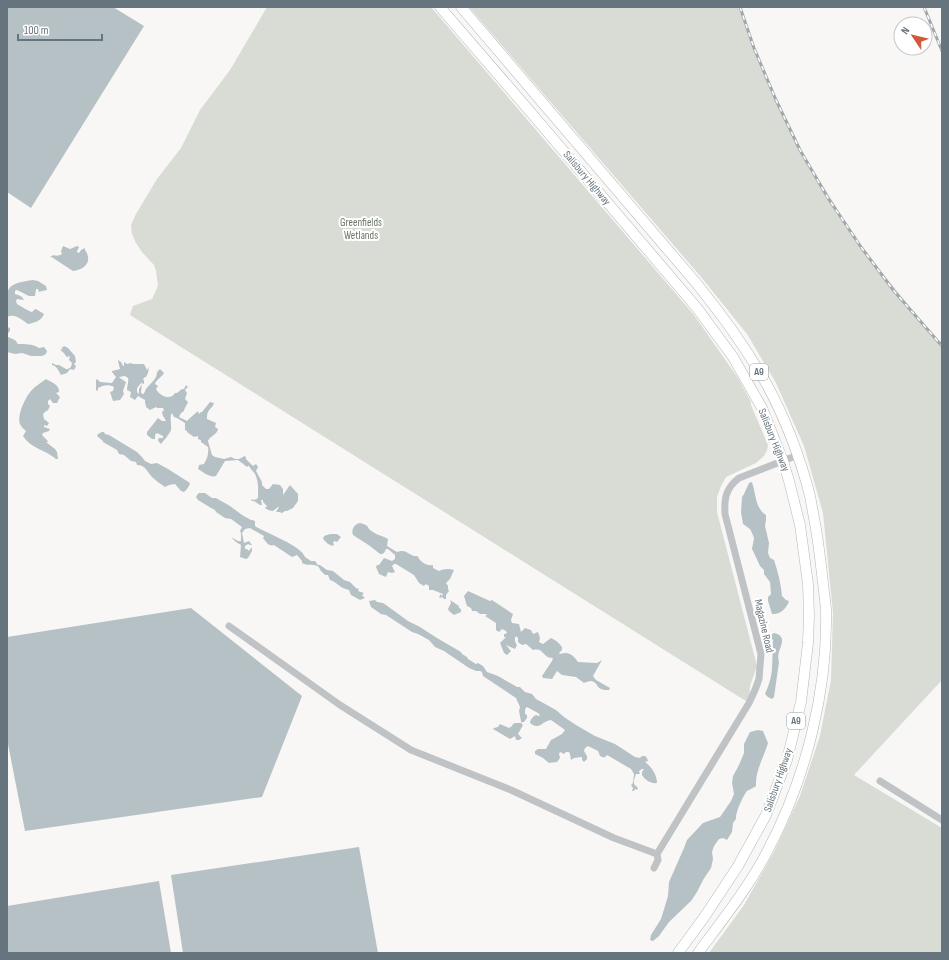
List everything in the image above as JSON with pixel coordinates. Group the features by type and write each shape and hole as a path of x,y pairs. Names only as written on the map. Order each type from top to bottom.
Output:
{"highway":[{"name":"Salisbury Highway","path":"440,7 698,308 733,357 762,408 783,461 789,481 800,525 808,584 808,643 801,702 787,760 766,815 738,866 705,916 678,953"},
{"name":"Salisbury Highway","path":"461,7 720,312 766,384 780,411 798,455 810,498 820,550 826,608 826,638 820,692 809,747 793,794 774,837 756,872 698,953"}],"street":[{"name":"Magazine Road","path":"654,868 658,860 656,854 749,703 759,679 760,654 725,514 724,504 726,493 732,484 739,478 798,455"},
{"path":"229,626 340,704 411,750 511,790 614,838 656,854"},
{"path":"880,781 942,820"}],"green space":[{"name":"Greenfields Wetlands","path":"267,7 431,7 694,315 738,378 751,402 768,445 764,456 756,463 726,477 717,497 717,512 757,666 750,686 749,703 130,315 133,306 152,299 158,286 154,265 136,243 132,234 131,225 157,179 181,148 200,110 230,70"},
{"path":"469,7 739,7 754,48 776,100 797,144 861,247 942,346 942,680 854,775 942,828 942,953 709,953 744,905 774,852 800,796 820,736 831,680 833,613 823,513 804,446 776,383 747,334 701,277"}],"shaded area":[{"path":"7,7 113,7 144,26 31,208 7,192"},
{"path":"63,246 70,249 77,246 79,247 77,252 79,253 85,248 88,261 84,267 73,271 50,256 62,254 61,251"},
{"path":"33,280 46,286 47,290 39,292 38,289 36,289 35,296 29,296 17,290 15,291 15,294 24,300 17,299 16,301 17,304 32,312 36,309 44,314 42,318 28,324 16,316 7,317 8,290 11,286 16,284"},
{"path":"7,327 10,328 10,331 7,334"},
{"path":"7,334 8,337 15,340 18,344 32,345 39,348 44,347 47,351 46,354 42,356 31,356 22,353 15,354 7,352"},
{"path":"64,346 68,348 75,356 76,362 74,364 76,366 74,370 70,369 67,373 61,375 52,363 66,369 71,367 72,363 69,360 70,356 67,357 60,350 63,349 62,349 61,347 62,348"},
{"path":"118,360 123,366 124,362 127,364 144,364 147,370 149,367 146,377 143,379 144,384 141,383 137,388 137,392 139,394 139,389 142,384 141,392 143,394 155,379 157,372 160,369 164,373 155,384 158,386 156,389 160,394 165,397 170,397 184,389 186,385 188,387 185,390 187,393 185,399 188,402 184,411 179,417 187,421 198,411 199,414 202,412 210,402 214,403 208,413 207,419 216,423 215,427 218,429 208,441 212,455 224,459 231,457 239,459 244,456 246,457 246,459 253,466 256,464 258,467 256,471 262,485 266,489 269,489 273,484 280,485 283,489 283,495 290,485 298,494 298,501 293,508 282,513 276,512 279,507 271,511 265,508 267,506 263,500 261,500 262,505 252,501 251,499 254,500 258,497 258,486 255,474 249,466 247,467 238,460 225,461 216,476 209,475 198,469 199,465 204,464 206,460 208,447 198,439 198,436 194,437 187,432 185,430 185,423 174,417 172,413 171,430 161,444 158,440 159,438 163,438 163,436 157,433 155,435 155,439 152,439 147,435 147,432 158,418 162,421 166,421 162,414 164,410 163,408 156,407 150,410 146,407 145,400 138,396 135,400 130,397 131,392 127,390 128,378 125,376 119,377 126,382 123,391 124,394 120,400 113,401 110,392 113,391 114,387 112,386 104,386 98,388 98,391 96,390 97,379 100,382 112,383 116,377 112,371 120,369"},
{"path":"46,379 58,387 59,392 56,393 60,397 57,403 53,403 50,399 48,401 50,406 43,414 44,419 49,423 47,426 44,425 44,427 50,429 42,435 48,442 46,442 57,452 58,459 26,440 23,436 26,431 21,426 19,420 22,407 29,394"},
{"path":"102,432 137,452 145,461 151,464 157,463 190,483 188,487 184,492 181,491 175,484 165,487 152,477 144,467 137,465 136,462 131,461 124,455 119,454 117,450 103,442 97,436"},
{"path":"752,482 758,505 762,512 766,515 765,526 769,543 768,553 770,558 774,560 782,596 789,601 783,610 775,614 772,614 768,601 768,597 771,594 770,582 764,574 764,570 760,566 752,549 754,538 752,533 750,529 743,524 741,512 742,497 749,483"},
{"path":"199,493 205,493 212,498 216,498 242,515 255,521 255,526 291,544 311,561 315,561 318,565 327,570 333,571 344,580 350,582 359,589 358,591 364,593 362,595 365,598 360,600 351,595 349,590 330,580 328,575 325,575 318,566 302,563 297,555 292,557 274,545 269,545 263,538 264,536 250,528 245,529 242,533 244,543 249,541 252,545 248,544 245,546 245,549 249,551 252,548 252,551 246,559 240,557 241,545 231,537 241,541 240,531 242,527 231,519 225,518 198,500 196,497"},
{"path":"360,523 366,525 371,531 388,539 387,546 397,552 404,551 417,556 420,561 428,565 433,565 433,568 439,571 446,569 454,570 450,579 446,583 449,591 446,595 446,599 442,597 440,598 439,597 441,594 442,596 443,594 429,590 429,586 426,584 424,586 419,583 414,575 396,564 392,566 395,572 388,572 386,577 379,574 376,567 377,565 379,565 384,558 392,561 395,559 395,555 388,549 386,549 384,553 380,554 353,535 352,531 356,525"},
{"path":"337,534 341,537 337,542 334,541 333,546 328,544 323,539 324,536"},
{"path":"468,591 490,601 492,600 513,614 511,620 512,623 519,624 521,632 525,628 531,630 533,634 538,632 540,638 539,642 543,644 551,638 559,643 562,647 562,650 559,653 560,654 570,654 578,662 597,663 602,660 593,676 596,680 610,688 609,690 601,689 595,683 590,681 584,683 576,677 562,675 557,671 552,679 543,678 542,676 553,658 549,658 537,649 533,650 526,644 522,645 518,642 518,638 516,636 515,640 517,645 515,649 506,645 511,651 507,655 504,653 500,643 506,637 504,637 504,634 507,633 506,631 502,629 499,632 496,630 496,623 485,616 487,615 486,614 480,614 476,611 472,611 471,608 467,606 464,596"},
{"path":"375,600 383,603 408,621 461,652 476,664 478,663 483,666 487,672 498,676 517,687 520,687 525,692 532,694 536,699 556,710 576,725 595,736 615,744 635,757 640,758 645,756 648,761 645,762 654,771 657,783 648,781 642,775 644,769 642,769 639,771 640,774 636,774 634,780 634,784 638,788 637,790 635,789 632,791 633,788 631,785 633,783 634,774 631,769 607,755 606,757 600,756 598,751 588,746 584,751 587,759 584,762 582,757 571,760 569,752 564,754 560,752 560,758 557,762 549,763 535,754 535,751 538,749 546,749 551,740 562,734 565,730 551,720 539,726 530,723 534,716 540,715 527,707 525,709 525,714 527,715 527,718 521,723 519,711 520,707 516,698 483,676 482,672 469,668 444,651 435,647 429,640 412,632 386,615 381,614 371,607 369,601"},
{"path":"450,600 459,606 461,612 454,615 449,611 448,609 451,603"},
{"path":"191,608 302,696 262,797 25,831 7,739 7,637"},
{"path":"767,634 778,634 782,640 778,654 779,662 774,697 772,699 765,694 771,677 773,640 767,636"},
{"path":"515,723 521,723 523,725 518,734 522,738 519,740 516,740 515,736 510,739 493,729 498,727 500,724 509,728"},
{"path":"758,730 763,731 768,743 758,769 756,786 747,791 743,797 736,819 733,823 732,832 727,840 723,838 719,839 714,846 711,868 691,901 669,922 659,936 653,941 650,940 651,935 661,919 668,896 669,882 687,840 703,823 720,817 731,801 734,794 732,783 733,776 744,753 744,744 750,732"},
{"path":"359,847 378,953 183,953 171,875"},
{"path":"159,881 171,953 7,953 7,906"}],"railway":[{"path":"740,7 754,48 776,100 800,150 828,198 861,247 894,291 942,346"},
{"path":"924,7 942,51"}]}
